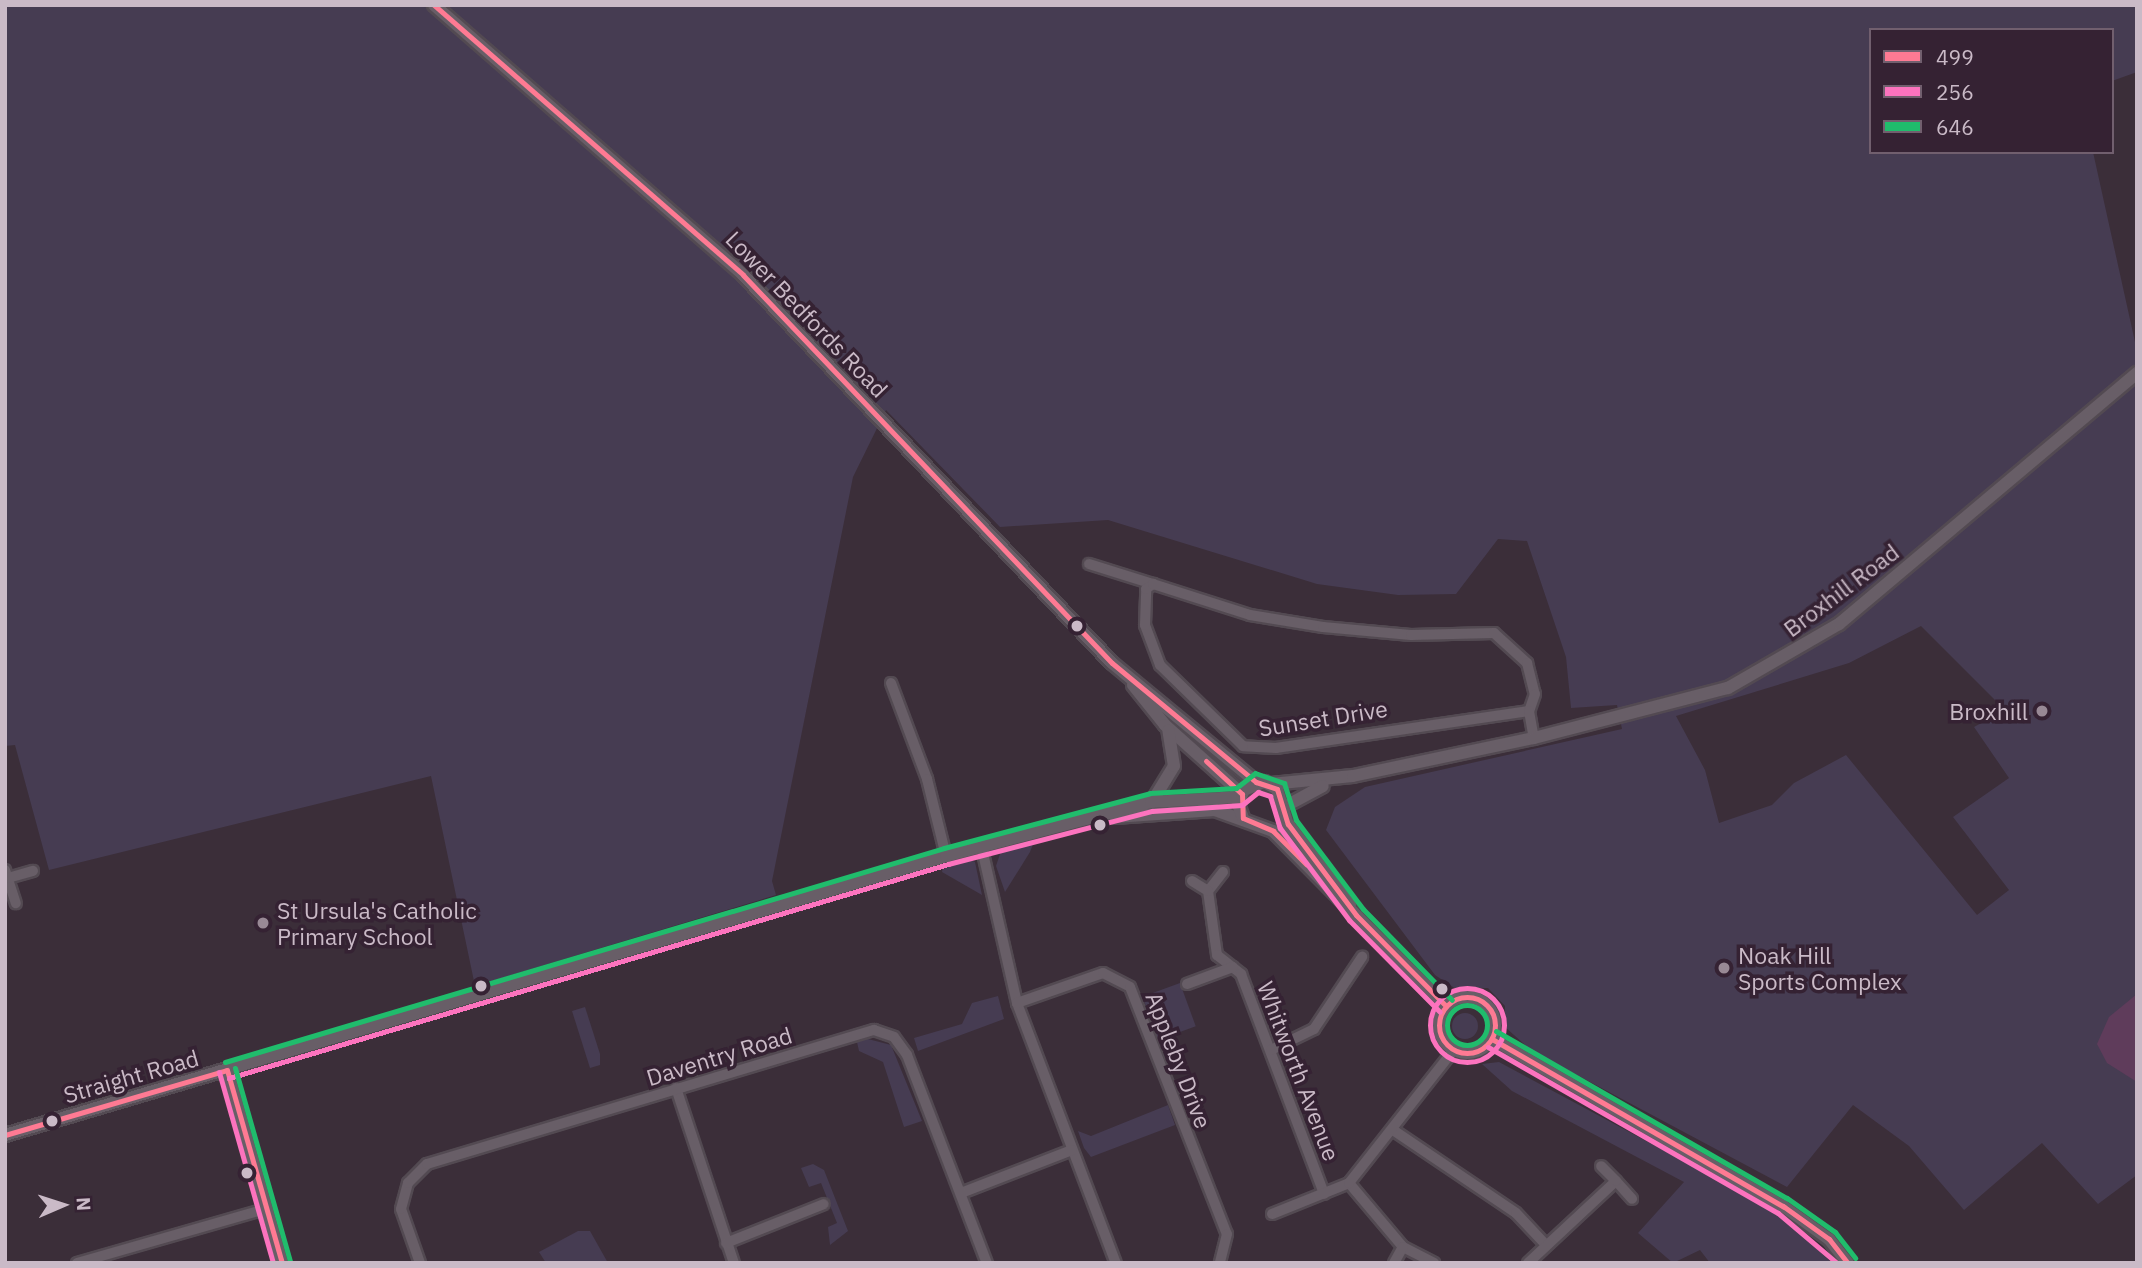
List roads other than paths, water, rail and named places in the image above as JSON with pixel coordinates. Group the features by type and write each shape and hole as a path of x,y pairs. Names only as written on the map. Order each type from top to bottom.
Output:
{"street":[{"name":"Lower Bedfords Road","path":"434,5 743,275 1127,676 1165,725 1241,795"},
{"name":"Broxhill Road","path":"1271,784 1353,776 1534,738 1728,688 1783,660 1839,624 2137,373"},
{"path":"1089,564 1250,615 1397,635 1494,633 1527,663 1535,694 1529,711 1534,738"},
{"name":"Sunset Drive","path":"1153,584 1146,589 1143,607 1160,665 1243,746 1276,748 1529,711"},
{"name":"Lower Bedfords Road","path":"1127,676 1256,782"},
{"path":"891,683 927,779 946,856"},
{"path":"1151,802 1174,766 1165,725"},
{"name":"Broxhill Road","path":"1283,809 1353,776"},
{"path":"1243,818 1241,795 1256,782 1271,784 1283,809 1356,915"},
{"name":"Straight Road","path":"5,1135 946,856 1107,817 1151,802 1241,795"},
{"path":"1262,827 1283,809"},
{"path":"1107,817 1215,810 1262,827 1284,840 1446,1006"},
{"path":"982,849 1017,1003 1116,1263"},
{"path":"16,903 7,874 33,871"},
{"path":"1192,881 1208,891 1223,872"},
{"name":"Whitworth Avenue","path":"1208,891 1217,956 1233,967 1271,1050 1324,1194"},
{"path":"1271,1050 1314,1029 1362,957"},
{"path":"1187,984 1233,967"},
{"name":"Appleby Drive","path":"1017,1003 1103,973 1130,987 1227,1234 1220,1263"},
{"path":"1461,997 1480,1000 1493,1014 1492,1039 1479,1051 1453,1051 1440,1033 1446,1006 1461,997"},
{"name":"Daventry Road","path":"420,1263 401,1209 408,1183 427,1164 863,1031 886,1032 907,1055 986,1263"},
{"path":"1492,1039 1783,1206 1829,1239 1848,1263"},
{"path":"1272,1214 1349,1183 1453,1051"},
{"path":"227,1070 282,1263"},
{"path":"676,1088 734,1263"},
{"path":"1393,1130 1516,1213 1546,1245"},
{"path":"961,1192 1072,1150"},
{"path":"1601,1167 1632,1199"},
{"path":"1533,1261 1546,1245 1616,1181"},
{"path":"1349,1183 1403,1247 1434,1263"},
{"path":"726,1243 824,1204"},
{"path":"77,1263 265,1209"},
{"path":"1394,1263 1403,1247"}],"place":[{"name":"Broxhill","path":"2042,711"},
{"name":"St Ursula's Catholic Primary School","path":"263,923"},
{"name":"Noak Hill Sports Complex","path":"1724,968"}]}
